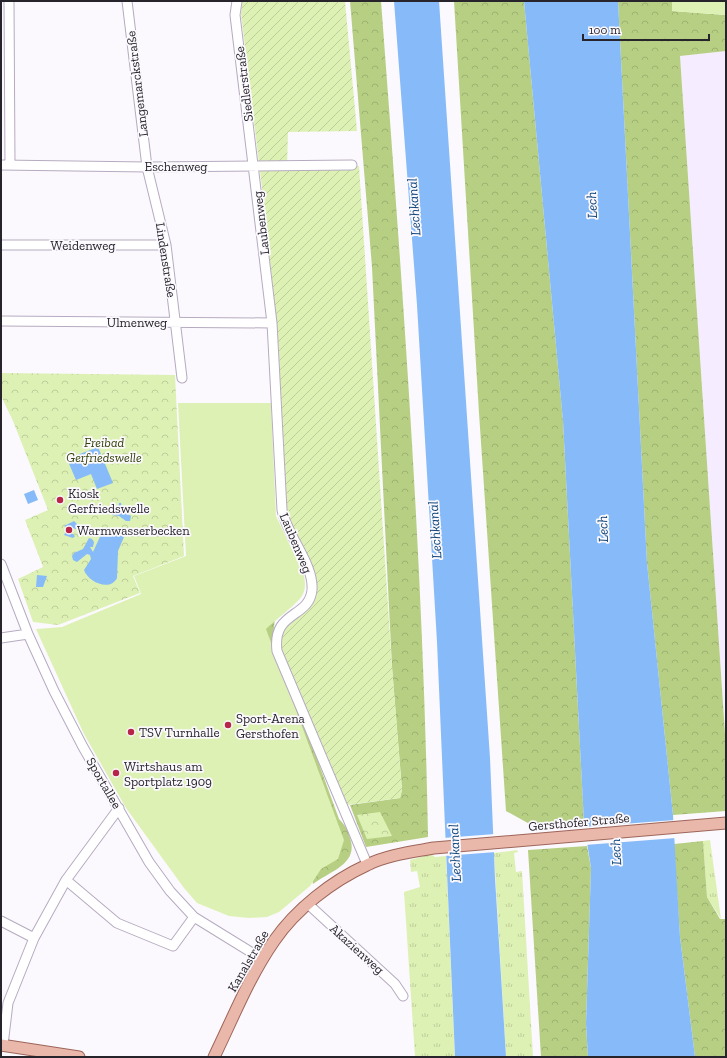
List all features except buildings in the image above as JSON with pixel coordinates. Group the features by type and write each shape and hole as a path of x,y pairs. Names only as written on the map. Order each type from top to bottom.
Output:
{"main road":[{"name":"Gersthofer Straße","path":"434,848 702,827 726,823"},
{"name":"Kanalstraße","path":"214,1057 262,959 276,938 308,904 330,887 367,864 402,854 434,848"},
{"path":"2,1045 79,1057"}],"street":[{"path":"6,165 9,1"},
{"name":"Langemarckstraße","path":"127,1 147,167"},
{"name":"Siedlerstraße","path":"237,1 236,15 254,166"},
{"name":"Eschenweg","path":"6,165 147,167 352,165"},
{"name":"Laubenweg","path":"254,166 272,323 282,510 287,526 307,567 312,588 311,594 304,606 285,620 278,629 275,639 277,651 367,864"},
{"name":"Lindenstraße","path":"147,167 166,245 182,378"},
{"name":"Weidenweg","path":"1,245 166,245"},
{"name":"Ulmenweg","path":"1,322 272,323"},
{"name":"Sportallee","path":"1,564 28,634 80,741 149,862 170,891 194,917 262,959"},
{"path":"1,638 28,634"},
{"path":"2,1045 8,1003 34,938 66,880 119,808"},
{"path":"66,880 117,923 173,946 194,917"},
{"name":"Akazienweg","path":"308,904 395,984 403,996"},
{"path":"1,921 34,938"}],"shaded area":[{"path":"726,51 726,749 680,56"}],"green space":[{"path":"242,1 345,1 357,131 288,132 287,168 359,166 392,667 402,790 400,798 347,805 316,736 281,650 282,633 289,624 308,610 317,592 317,585 287,518 284,502 279,352 266,221 241,14"},
{"path":"350,1 381,1 404,314 422,628 428,837 366,847 350,805 400,798 402,790 392,667 372,267"},
{"path":"454,1 524,1 563,421 584,823 535,827 506,811 479,413"},
{"path":"618,1 672,1 672,11 726,15 726,51 680,56 726,749 726,811 673,815 647,563"},
{"path":"672,1 726,1 726,15 672,11"},
{"name":"Freibad Gerfriedswelle","path":"1,373 175,375 184,556 133,576 140,593 58,625 33,622 18,579 43,567 25,520 48,510 13,421 1,396"},
{"path":"178,403 271,403 276,516 304,575 305,589 301,598 266,629 344,840 338,859 321,869 310,886 279,912 267,917 249,918 229,916 197,903 184,888 126,808 84,734 36,629 62,627 141,594 134,576 186,556"},
{"path":"275,617 273,638 339,819 347,830 352,847 347,861 335,871 313,884 260,634"},
{"path":"380,812 392,836 367,839 357,815"},
{"path":"710,840 721,919 707,897 703,841"},
{"path":"703,841 707,897 720,919 726,919 726,1057 695,1057 680,937 674,844"},
{"path":"587,846 591,868 586,1024 588,1057 541,1057 528,850"},
{"path":"517,850 518,852 514,853 516,872 522,871 533,1057 506,1057 494,853"},
{"path":"431,854 435,857 446,856 455,1057 415,1057 404,892 420,887 417,871 411,872 410,860"}],"water":[{"name":"Lechkanal","path":"394,1 439,1 490,758 495,878 506,1057 455,1057 437,642 417,305"},
{"name":"Lech","path":"524,1 618,1 647,563 673,815 680,937 695,1057 588,1057 586,1024 591,868 584,823 563,421"},
{"path":"98,447 113,483 97,489 91,474 76,480 67,459"},
{"path":"34,490 38,500 28,504 24,494"},
{"path":"119,508 131,516 130,521 126,521 119,516 112,515 112,512 117,511"},
{"name":"Warmwasserbecken","path":"74,521 78,525 76,529 72,528 73,533 70,532 75,536 73,538 64,535 68,528 64,526"},
{"path":"104,528 124,537 118,551 117,578 114,582 105,585 94,581 86,574 84,570 91,559 90,555 87,554 77,562 73,560 72,556 74,553 83,549 89,538 94,542 93,547 90,547 93,552"},
{"path":"37,575 47,576 43,587 36,587"}],"pier":[{"path":"675,820 676,838 585,845 583,827"},
{"path":"495,834 496,852 444,856 443,838"}],"place":[{"name":"Kiosk Gerfriedswelle","path":"60,500"},
{"name":"Warmwasserbecken","path":"69,530"},
{"name":"Sport-Arena Gersthofen","path":"228,725"},
{"name":"TSV Turnhalle","path":"131,732"},
{"name":"Wirtshaus am Sportplatz 1909","path":"116,773"}]}
